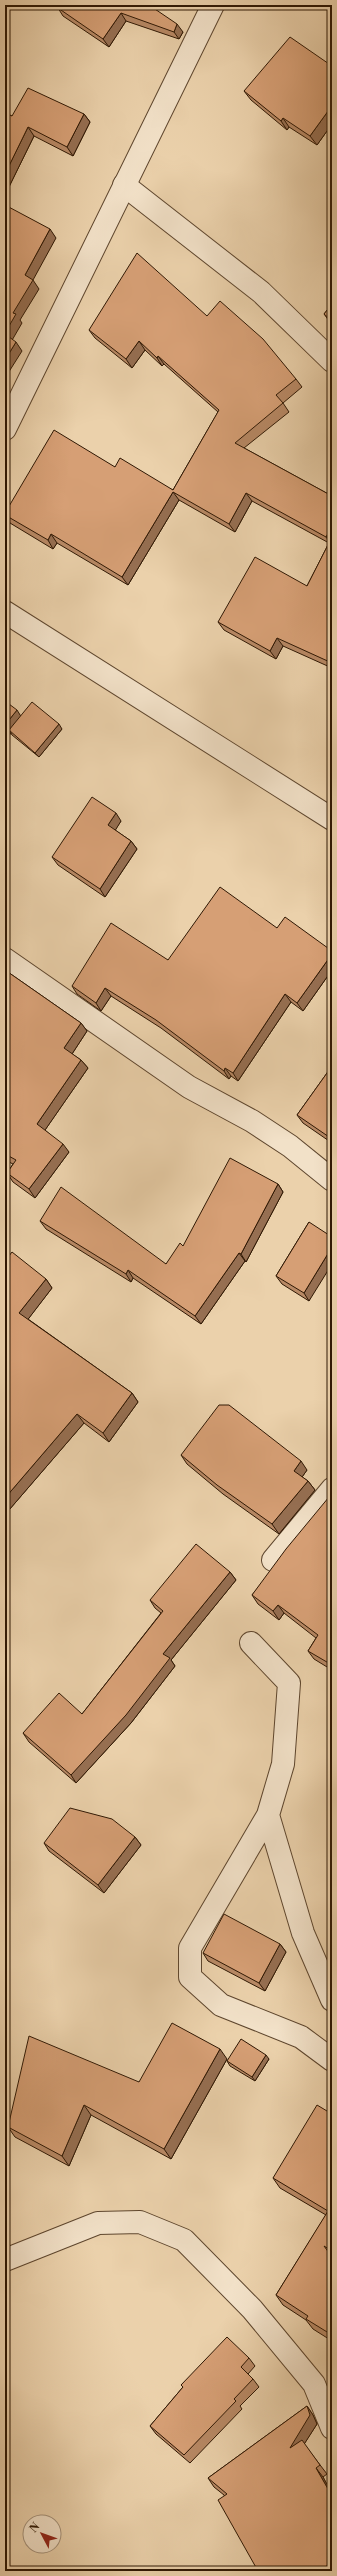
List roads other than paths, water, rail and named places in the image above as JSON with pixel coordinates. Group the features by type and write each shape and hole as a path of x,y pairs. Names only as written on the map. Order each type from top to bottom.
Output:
{"street":[{"path":"5,429 213,5"},
{"path":"124,185 261,292 332,361"},
{"path":"5,612 332,819"},
{"path":"7,964 189,1087 252,1121 290,1146 332,1180"},
{"path":"273,1560 332,1489"},
{"path":"251,1644 289,1683 283,1764 268,1815 190,1948 190,1977 221,2005 301,2037 332,2060"},
{"path":"268,1815 303,1932 332,2000"},
{"path":"5,2260 98,2223 140,2222 184,2240 252,2309 314,2384 332,2428"}]}
